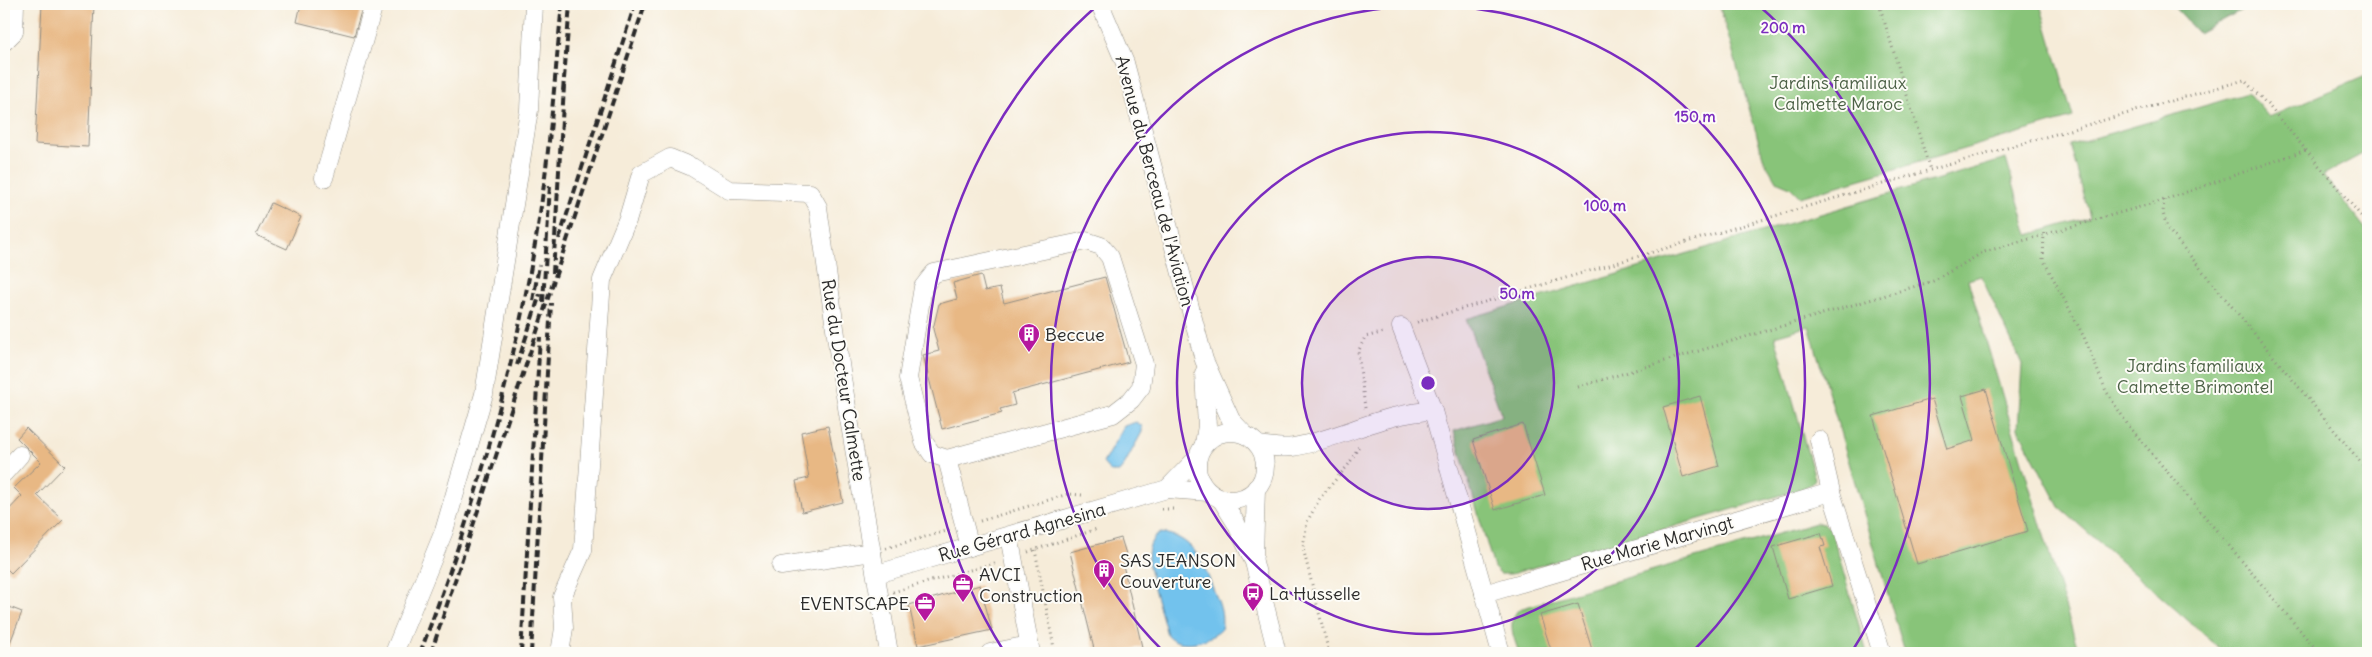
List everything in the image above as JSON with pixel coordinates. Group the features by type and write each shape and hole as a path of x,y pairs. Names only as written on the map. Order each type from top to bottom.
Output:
{"street":[{"path":"4,42 14,32 16,4"},
{"path":"324,178 374,4"},
{"path":"394,653 444,531 484,394 529,110 534,4"},
{"name":"Avenue du Berceau de l'Aviation","path":"1100,4 1125,63 1204,360 1231,420 1252,440"},
{"name":"Rue du Docteur Calmette","path":"560,653 564,628 562,597 583,550 602,280 628,218 641,174 670,158 692,167 729,190 810,193 818,207 842,378 889,653"},
{"path":"1086,241 1101,246 1110,257 1144,364 1140,387 1131,400 1114,414 947,459 932,454 924,442 908,378 923,286 934,273 1086,241"},
{"path":"1401,327 1433,411 1501,653"},
{"name":"Avenue du Berceau de l'Aviation","path":"1200,451 1207,426 1204,360"},
{"path":"1167,489 1210,438 1221,432 1228,431 1252,440 1292,447 1354,431 1412,412 1433,411"},
{"path":"1214,495 1238,500 1249,495 1256,488 1264,472 1266,462 1252,440"},
{"path":"1819,440 1831,492 1882,653"},
{"path":"1264,472 1292,447"},
{"path":"1200,451 1198,479 1214,495 1236,523 1254,562 1278,653"},
{"path":"4,472 20,455"},
{"path":"947,459 970,547"},
{"path":"1254,562 1256,488"},
{"name":"Rue Gérard Agnesina","path":"877,574 1167,489 1214,495"},
{"name":"Rue Marie Marvingt","path":"1484,594 1831,492"},
{"path":"990,653 1030,649 1009,536"},
{"path":"781,566 872,552"}],"path":[{"path":"1879,4 1930,170"},
{"path":"1329,653 1303,548 1307,522 1320,498 1349,464 1359,445 1354,431 1365,409 1358,352 1365,338 1930,170 2244,80 2268,105 2368,224"},
{"path":"1578,387 1933,281 1984,252 2044,233 2164,200 2306,150"},
{"path":"2164,200 2167,228 2368,471"},
{"path":"2044,233 2043,259 2084,337 2106,391 2128,425 2319,653"},
{"path":"872,552 1068,494 1087,496"},
{"path":"1035,550 1054,653"}],"green space":[{"name":"Jardins familiaux Calmette Maroc","path":"1719,4 2040,4 2073,117 1800,197 1790,187 1776,181 1764,160"},
{"path":"2171,4 2253,4 2198,33"},
{"name":"Jardins familiaux Calmette Brimontel","path":"2368,75 2368,151 2323,175 2368,232 2368,653 2225,653 2059,507 2018,428 2022,364 1981,276 1968,280 2079,653 1905,653 1809,326 1775,336 1815,479 1811,484 1802,489 1511,574 1500,574 1494,568 1454,431 1502,416 1466,319 2006,159 2028,235 2090,217 2070,145 2248,93 2269,117"},
{"path":"1816,523 1824,524 1831,529 1867,653 1519,653 1513,636 1512,625 1515,614 1519,609"}],"water":[{"path":"1136,422 1142,426 1142,432 1123,467 1119,472 1111,472 1103,463 1124,426"},
{"path":"1161,533 1181,539 1194,551 1204,567 1219,603 1222,618 1221,630 1202,641 1179,642 1167,635 1148,559 1151,543"}],"building":[{"path":"42,4 94,4 88,147 35,144"},
{"path":"301,4 363,4 354,36 297,22"},
{"path":"271,203 301,217 287,249 256,235"},
{"name":"Beccue","path":"981,275 985,291 1000,288 1004,303 1105,277 1129,362 1012,393 1015,405 1000,409 1002,413 942,429 923,355 939,351 933,329 939,304 957,299 953,283"},
{"path":"1986,389 2028,531 1917,564 1873,416 1932,399 1947,449 1975,440 1962,396"},
{"path":"1700,396 1719,466 1683,477 1663,407"},
{"path":"1523,424 1545,495 1495,510 1473,440"},
{"path":"828,426 843,502 802,512 796,481 809,478 801,432"},
{"path":"26,428 65,466 37,495 63,520 11,573 4,566 4,515 22,496 14,488 41,462 17,438"},
{"path":"1821,533 1825,546 1820,547 1832,586 1788,599 1773,547"},
{"name":"SAS JEANSON Couverture","path":"1121,538 1129,564 1123,565 1142,647 1109,653 1095,653 1070,552"},
{"path":"980,585 992,630 918,646 909,605"},
{"path":"1578,604 1593,653 1552,653 1540,615"},
{"path":"4,605 22,612 6,653 4,653"}],"railway":[{"path":"420,653 456,553 488,451 514,348 540,214 548,154 562,4"},
{"path":"563,91 570,4"},
{"path":"559,239 635,4"},
{"path":"431,653 645,4"},
{"path":"553,273 564,86"},
{"path":"543,302 550,185"},
{"path":"533,301 539,265"},
{"path":"517,365 540,294"},
{"path":"531,653 551,303"},
{"path":"521,653 540,337"}],"place":[{"name":"Beccue","path":"1029,353"},
{"name":"SAS JEANSON Couverture","path":"1104,589"},
{"name":"AVCI Construction","path":"963,603"},
{"name":"La Husselle","path":"1253,612"},
{"name":"EVENTSCAPE","path":"925,622"}]}
